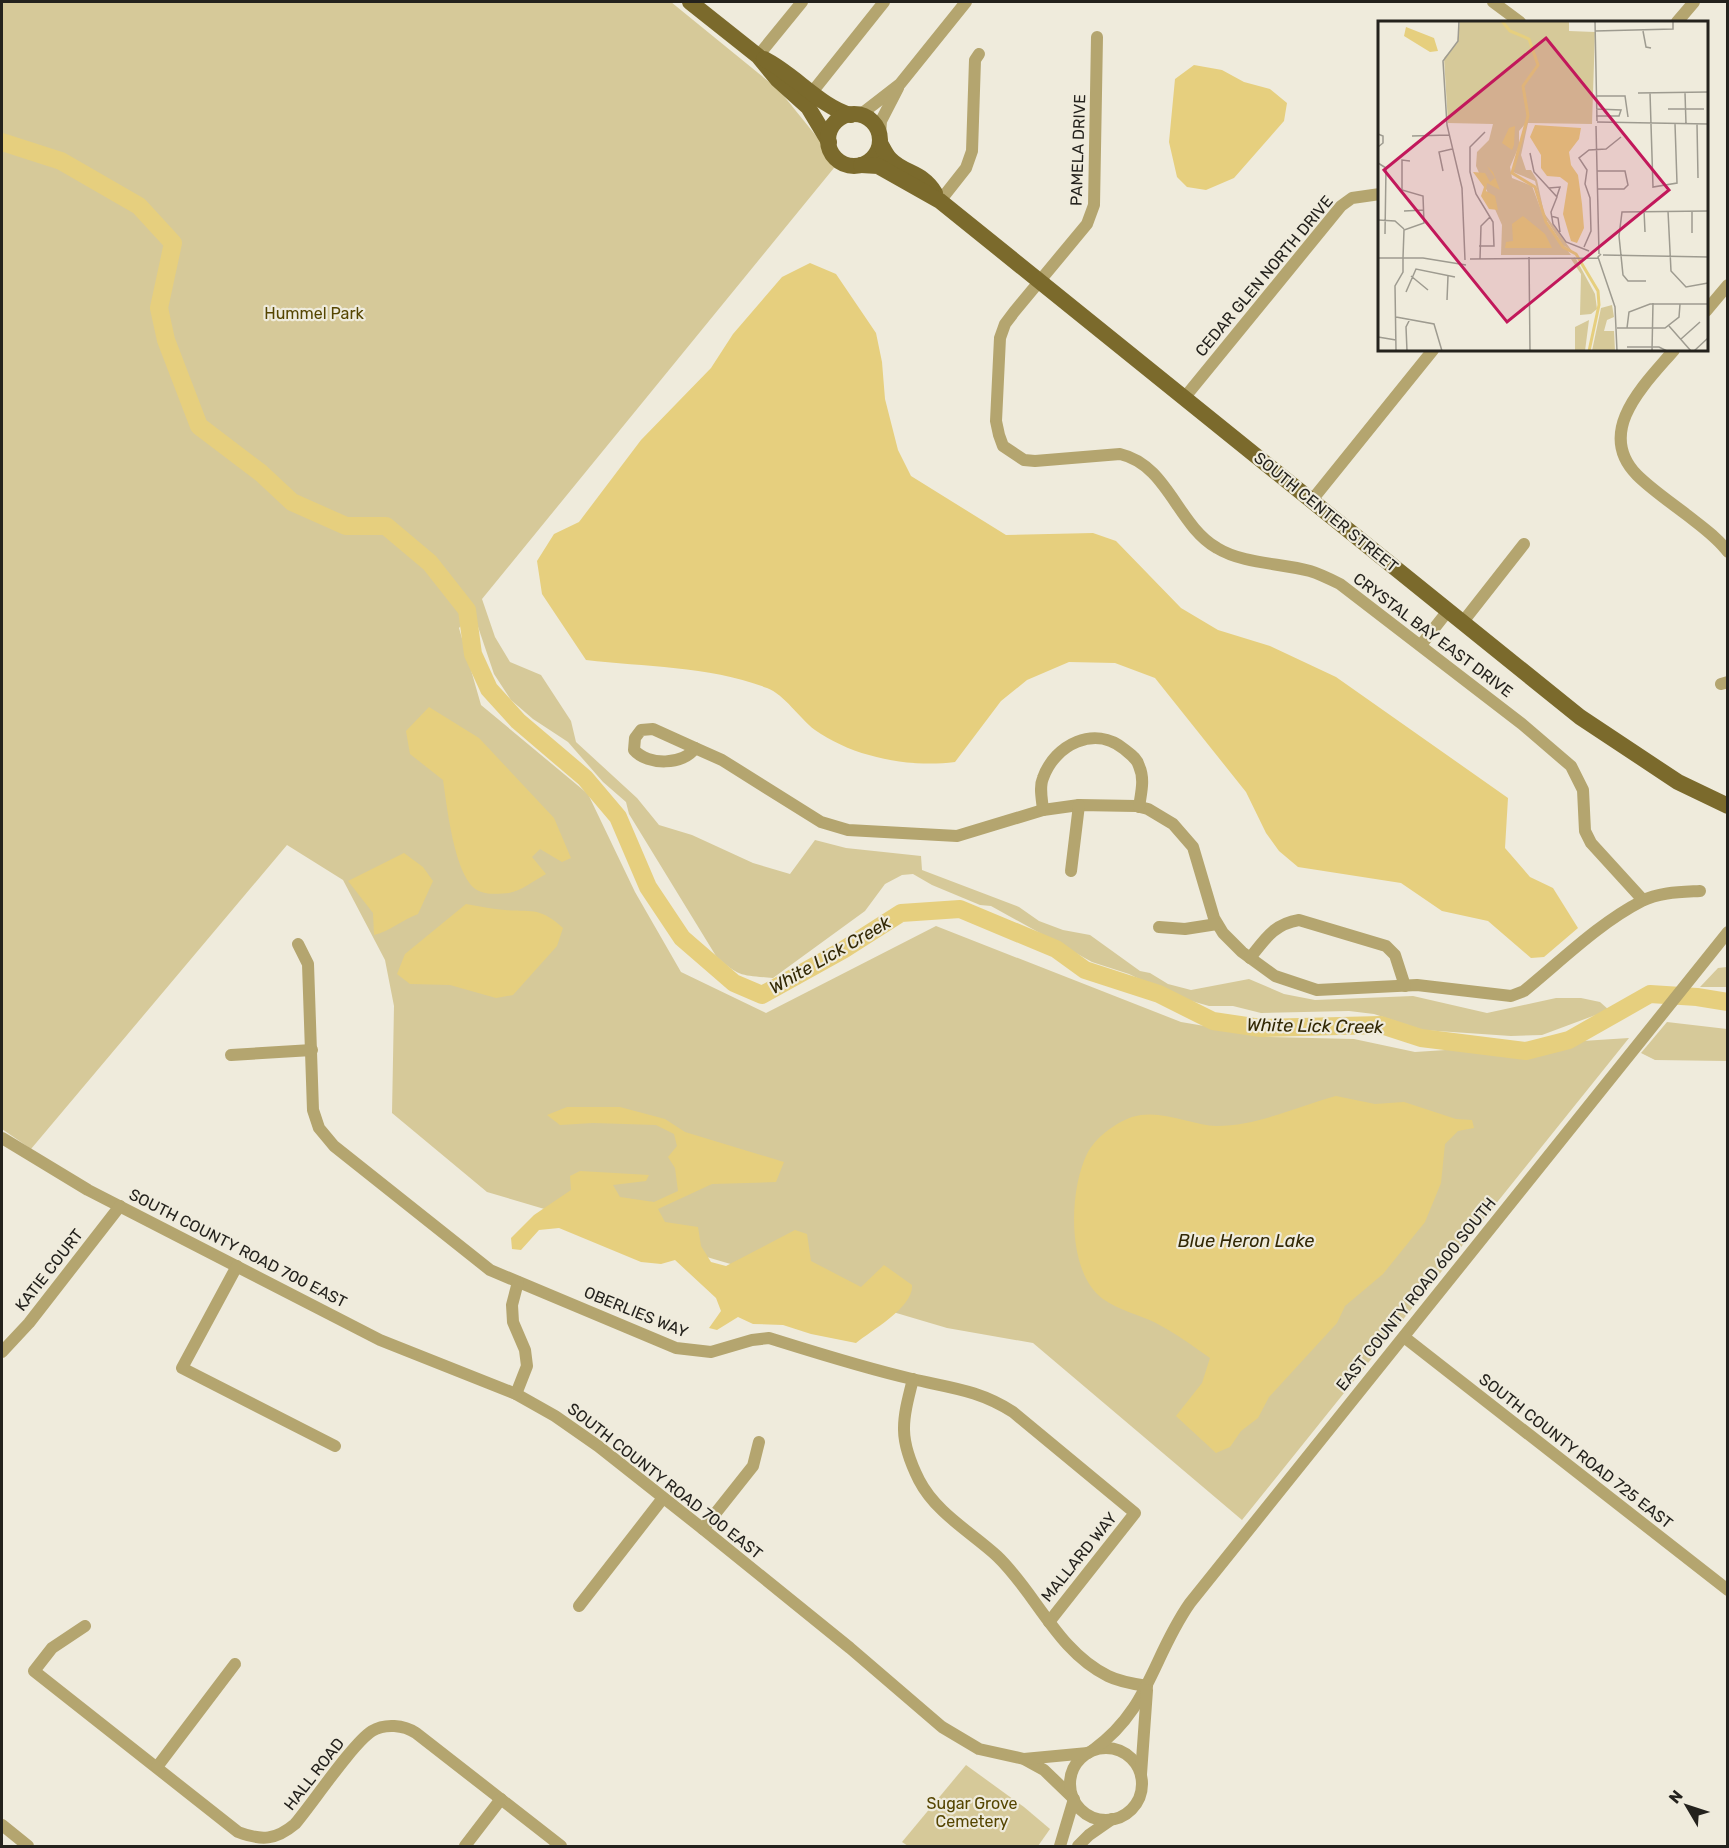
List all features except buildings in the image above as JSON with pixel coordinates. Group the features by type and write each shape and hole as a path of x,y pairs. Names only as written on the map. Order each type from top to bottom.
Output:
{"main road":[{"path":"690,2 758,56 784,69 836,111 855,115 873,122 880,139 874,157 861,165 854,166 839,161 830,149 829,134 837,121 855,115"},
{"path":"758,56 777,79 808,107 829,142"},
{"name":"SOUTH CENTER STREET","path":"880,139 891,160 915,172 930,184 940,201"},
{"name":"SOUTH CENTER STREET","path":"861,165 878,166 940,201 1580,717 1678,782 1727,805"}],"street":[{"path":"758,56 802,2"},
{"path":"813,91 884,2"},
{"path":"880,139 881,121 900,84 966,2"},
{"path":"1493,2 1519,21"},
{"path":"1678,21 1694,2"},
{"name":"PAMELA DRIVE","path":"1040,281 1087,224 1094,205 1097,37"},
{"path":"940,201 966,168 972,152 975,60 979,54"},
{"path":"855,115 900,84"},
{"name":"CEDAR GLEN NORTH DRIVE","path":"1185,398 1341,206 1352,198 1378,194"},
{"name":"CRYSTAL BAY EAST DRIVE","path":"1040,281 1005,324 1000,338 996,421 1003,446 1024,460 1035,461 1120,454 1131,457 1152,472 1201,536 1217,548 1327,578 1340,584 1421,645 1571,766 1583,790 1585,831 1591,843 1643,900"},
{"path":"1708,309 1728,285"},
{"path":"1312,500 1432,351"},
{"path":"1673,351 1627,409 1620,433 1621,447 1636,474 1701,526 1728,552"},
{"path":"1462,623 1524,544"},
{"path":"1421,645 1447,612"},
{"path":"1043,810 1041,787 1046,771 1062,751 1076,741 1097,738 1120,746 1138,763 1142,778 1139,807"},
{"path":"695,748 722,760 834,828 957,836 1043,810 1079,806 1139,807 1173,824 1193,847 1217,924 1250,958 1275,976 1317,990 1405,986 1511,996 1524,991 1602,928 1643,900 1669,893 1700,891"},
{"path":"1071,871 1079,806"},
{"path":"1250,958 1273,930 1288,921 1299,920 1386,946 1395,955 1405,986"},
{"path":"1159,927 1185,929 1217,924"},
{"name":"EAST COUNTY ROAD 600 SOUTH","path":"1090,1751 1126,1722 1147,1686 1163,1648 1190,1603 1690,976 1728,932"},
{"name":"OBERLIES WAY","path":"298,945 308,964 313,1110 319,1128 334,1146 490,1270 676,1348 711,1352 752,1340 769,1338 913,1379 969,1389 995,1400 1013,1412 1135,1513"},
{"path":"231,1055 312,1050"},
{"name":"SOUTH COUNTY ROAD 700 EAST","path":"2,1138 42,1164 120,1206 380,1340 516,1394 579,1432 850,1648 942,1728 979,1749 1024,1759 1046,1771 1073,1799"},
{"name":"KATIE COURT","path":"2,1352 29,1323 120,1206"},
{"path":"237,1266 182,1368 334,1446"},
{"path":"516,1394 527,1366 525,1350 513,1322 512,1305 518,1282"},
{"name":"SOUTH COUNTY ROAD 725 EAST","path":"1404,1337 1728,1590"},
{"path":"913,1379 902,1433 918,1479 927,1494 947,1515 1004,1563 1066,1643 1107,1676 1147,1686"},
{"path":"703,1529 753,1466 759,1442"},
{"path":"579,1606 663,1498"},
{"name":"MALLARD WAY","path":"1049,1622 1135,1513"},
{"name":"HALL ROAD","path":"85,1626 52,1648 34,1671 238,1832 257,1838 272,1839 296,1824 372,1731 403,1726 416,1733 561,1846"},
{"path":"157,1767 235,1664"},
{"name":"EAST COUNTY ROAD 600 SOUTH","path":"1141,1774 1147,1686"},
{"path":"1078,1846 1112,1819 1125,1815 1135,1805 1141,1793 1141,1774 1132,1759 1122,1751 1111,1748 1090,1751 1072,1771 1070,1784 1073,1799 1080,1809 1092,1817 1112,1819"},
{"name":"SOUTH COUNTY ROAD 700 EAST","path":"1024,1759 1090,1751"},
{"path":"465,1846 501,1799"},
{"path":"1060,1846 1073,1799"},
{"path":"2,1825 28,1846"}],"green space":[{"name":"Hummel Park","path":"2,2 671,2 779,90 838,163 482,599 495,637 510,662 541,675 571,721 576,742 637,798 659,825 692,835 753,863 790,874 815,840 846,848 921,856 922,870 1019,907 1039,921 1063,930 1090,935 1140,971 1150,973 1168,984 1191,990 1249,979 1284,994 1315,1000 1413,996 1487,1013 1556,998 1581,998 1600,1002 1609,1010 1542,1035 1511,1036 1423,1030 1374,1014 1349,1011 1261,1013 1233,1006 1209,1006 1174,996 1129,974 1092,962 991,906 980,905 932,885 913,874 902,875 885,884 865,911 773,978 742,974 716,956 629,814 626,802 603,782 568,742 533,719 511,700 494,674 473,612 459,628 481,705 588,794 635,892 681,972 766,1013 936,926 1181,1022 1269,1037 1354,1039 1415,1052 1629,1038 1242,1520 1033,1343 947,1328 487,1192 392,1113 394,1006 385,960 343,880 287,845 31,1149 2,1129"},
{"path":"1727,967 1727,987 1700,987 1718,968"},
{"path":"1667,1022 1727,1029 1727,1061 1655,1060 1641,1053"},
{"name":"Sugar Grove Cemetery","path":"966,1765 1050,1829 1038,1846 908,1846 902,1842"}],"water":[{"path":"1194,65 1222,70 1244,82 1270,89 1287,103 1284,121 1234,178 1206,190 1187,187 1177,177 1169,142 1175,79"},
{"path":"810,263 836,274 876,333 882,362 885,399 898,450 911,476 1006,535 1093,533 1116,541 1181,608 1218,630 1270,646 1336,677 1508,798 1505,848 1530,877 1553,888 1578,928 1544,957 1531,958 1488,921 1442,911 1401,883 1298,867 1279,851 1266,833 1246,792 1155,678 1115,663 1069,662 1027,680 1001,701 955,762 919,763 882,758 846,747 815,730 774,691 745,681 700,671 586,660 542,594 537,561 554,534 579,522 641,440 711,368 733,334 782,277"},
{"path":"429,707 479,738 554,818 571,858 562,862 540,849 532,857 546,874 514,892 484,893 469,882 457,856 443,780 410,754 406,731"},
{"path":"404,853 423,867 433,881 418,914 374,935 373,913 348,881"},
{"path":"466,904 500,910 536,912 555,921 563,928 557,946 513,995 496,998 450,985 410,984 397,974 405,954"},
{"name":"Blue Heron Lake","path":"1336,1096 1375,1104 1404,1102 1456,1119 1472,1120 1474,1128 1458,1131 1445,1144 1441,1183 1425,1222 1383,1274 1345,1306 1337,1323 1269,1397 1258,1418 1241,1431 1230,1447 1216,1453 1176,1416 1202,1383 1210,1358 1163,1327 1103,1299 1091,1286 1082,1270 1074,1230 1074,1209 1081,1169 1087,1154 1100,1137 1112,1127 1132,1117 1153,1114 1207,1125 1232,1125 1263,1119"},
{"path":"567,1107 620,1107 665,1119 685,1132 784,1162 776,1182 712,1184 658,1209 665,1222 698,1227 701,1246 711,1262 726,1266 795,1230 807,1234 811,1261 861,1287 884,1265 912,1285 906,1302 891,1317 856,1343 811,1334 783,1325 753,1324 738,1317 717,1330 709,1328 721,1311 716,1298 675,1260 661,1264 641,1262 559,1228 539,1230 521,1250 512,1249 511,1238 534,1215 571,1190 570,1176 580,1171 649,1175 646,1181 613,1185 620,1197 654,1202 678,1191 675,1168 668,1157 677,1146 674,1134 656,1125 593,1123 560,1125 547,1115"}],"waterway":[{"name":"White Lick Creek","path":"2,142 61,161 139,206 173,243 159,308 166,340 199,426 261,473 292,502 346,526 386,526 430,563 467,610 473,654 489,689 518,721 585,778 618,817 648,887 682,938 734,983 762,995 843,950 901,913 960,909 1056,949 1085,970 1159,994 1213,1021 1261,1028 1381,1025 1421,1038 1526,1051 1569,1040 1650,994 1697,997 1728,1002"}]}
